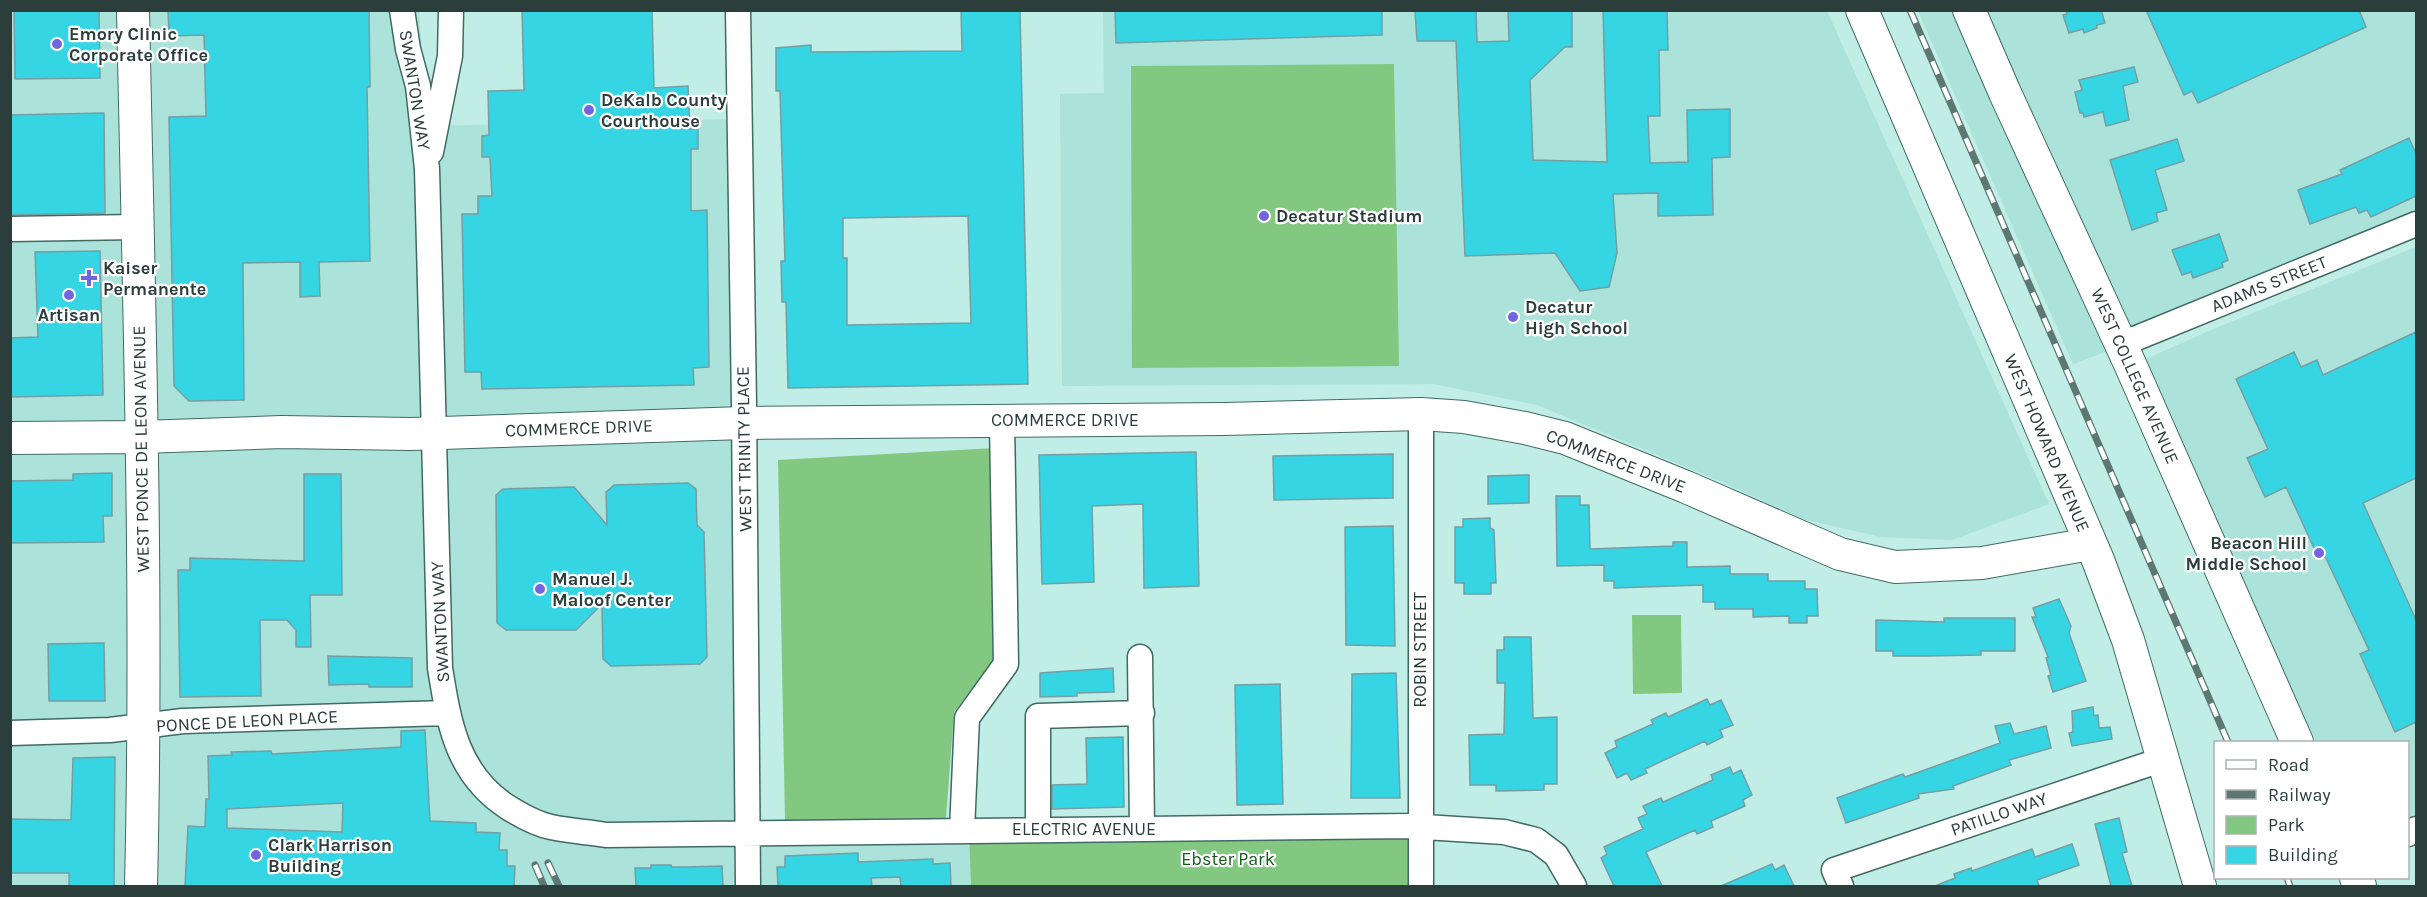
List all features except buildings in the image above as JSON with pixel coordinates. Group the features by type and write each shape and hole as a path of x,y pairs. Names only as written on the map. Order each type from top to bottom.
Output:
{"main road":[{"name":"WEST PONCE DE LEON AVENUE","path":"133,10 142,437 144,726 141,886"},
{"name":"WEST HOWARD AVENUE","path":"1862,10 2090,544 2128,640 2200,886"},
{"name":"WEST COLLEGE AVENUE","path":"1969,10 2005,93 2122,344 2297,741"},
{"name":"COMMERCE DRIVE","path":"10,438 142,437 281,432 433,433 744,423 1421,414 1464,417 1565,438 1686,487 1840,554 1895,567 1982,563 2090,544"}],"street":[{"name":"SWANTON WAY","path":"402,10 408,49 418,86 427,170 440,668 447,713 458,750 476,778 494,798 522,816 549,827 606,835 748,832"},
{"name":"SWANTON WAY","path":"427,170 450,56 450,10"},
{"name":"WEST TRINITY PLACE","path":"738,10 748,886"},
{"name":"ADAMS STREET","path":"2122,344 2416,224"},
{"path":"10,229 137,227"},
{"name":"ROBIN STREET","path":"1421,414 1421,886"},
{"path":"962,830 967,717 1006,664 1002,421"},
{"path":"1140,657 1142,829"},
{"name":"PONCE DE LEON PLACE","path":"10,733 110,730 183,721 447,713"},
{"path":"1038,830 1038,716 1142,713"},
{"name":"PATILLO WAY","path":"1838,878 2164,759"},
{"name":"ELECTRIC AVENUE","path":"748,832 1420,826 1503,832 1536,840 1556,855 1574,886"}],"shaded area":[{"path":"10,11 419,11 428,126 736,119 755,835 969,833 971,886 11,886"},
{"name":"Decatur High School","path":"1103,11 1827,11 2049,504 1952,540 1881,537 1802,519 1722,482 1537,405 1434,384 1062,386 1060,94 1104,93"},
{"path":"1918,11 2416,11 2416,235 2073,364"},
{"name":"Beacon Hill Middle School","path":"2416,247 2416,813 2409,817 2409,741 2307,741 2137,363 2211,330"}],"green space":[{"name":"Decatur Stadium","path":"1394,64 1399,366 1132,368 1131,66"},
{"path":"995,448 993,660 954,712 946,818 785,820 778,460"},
{"path":"1632,615 1681,615 1682,693 1633,694"},
{"name":"Ebster Park","path":"1415,831 1416,886 971,886 969,833"}],"railway":[{"path":"1910,10 2228,741"},
{"path":"548,863 559,886"},
{"path":"535,865 544,886"},
{"path":"2287,879 2290,886"}],"place":[{"name":"Emory Clinic Corporate Office","path":"57,44"},
{"name":"DeKalb County Courthouse","path":"589,110"},
{"name":"Decatur Stadium","path":"1264,216"},
{"name":"Kaiser Permanente","path":"89,278"},
{"name":"Artisan","path":"69,295"},
{"name":"Decatur High School","path":"1513,317"},
{"name":"Beacon Hill Middle School","path":"2319,553"},
{"name":"Manuel J. Maloof Center","path":"540,589"},
{"name":"Clark Harrison Building","path":"256,855"}]}
